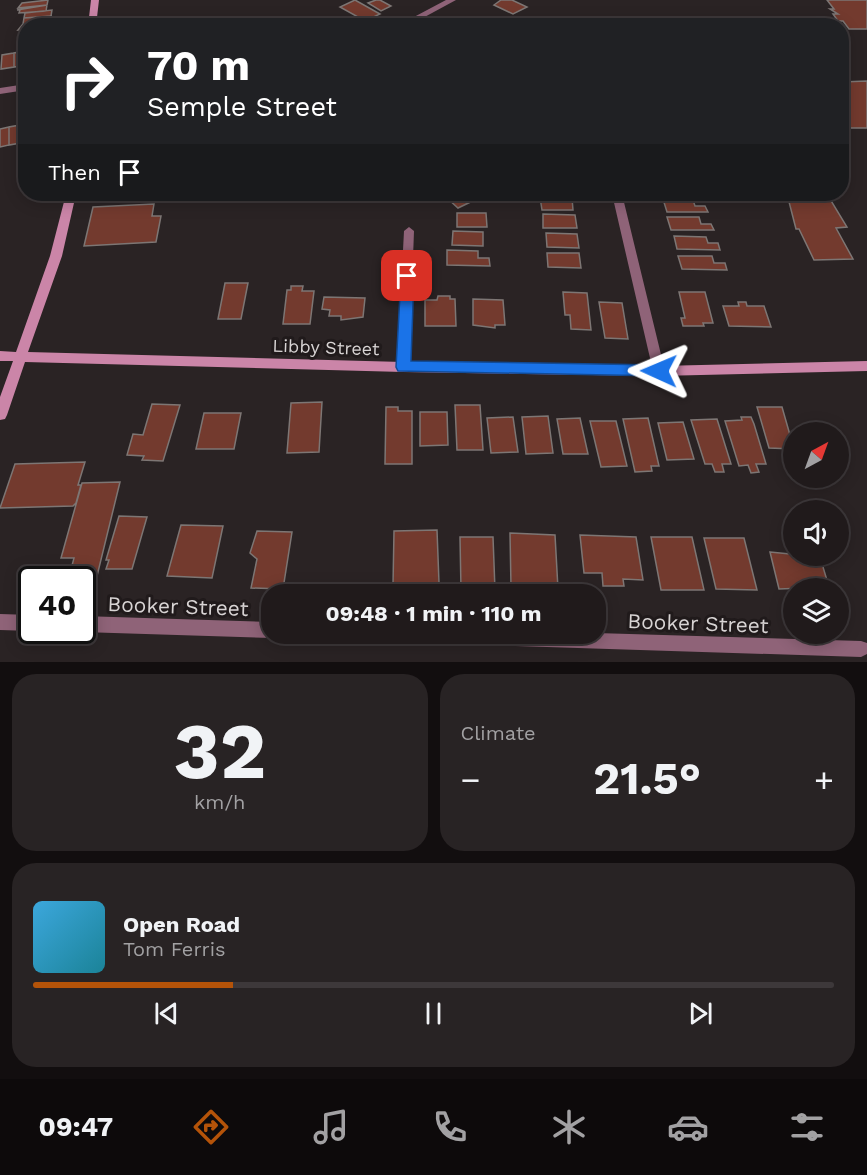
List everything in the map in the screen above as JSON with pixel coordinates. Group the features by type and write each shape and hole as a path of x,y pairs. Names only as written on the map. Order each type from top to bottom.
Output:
{"street":[{"path":"93,18 95,0"},
{"path":"417,18 452,0"},
{"path":"0,91 18,88"},
{"path":"0,415 56,256 69,201"},
{"path":"619,201 659,371"},
{"path":"403,367 409,231"},
{"name":"Libby Street","path":"0,356 403,367 659,371 867,366"},
{"path":"0,622 18,623"},
{"name":"Booker Street","path":"96,624 261,630"},
{"name":"Booker Street","path":"606,641 861,649"}],"building":[{"path":"48,0 47,5 18,8 22,3"},
{"path":"355,0 380,14 371,18 360,18 340,7"},
{"path":"376,0 391,6 381,11 368,3"},
{"path":"501,0 512,0 527,7 513,14 494,5"},
{"path":"827,0 867,0 867,29 849,29 849,18 836,18 833,14 838,14 830,9 834,9"},
{"path":"47,5 46,11 19,13 20,10 17,10"},
{"path":"52,10 51,16 24,18 25,13"},
{"path":"51,16 51,18 24,18"},
{"path":"18,52 18,66 14,67 14,53"},
{"path":"14,53 14,67 1,69 2,55"},
{"path":"867,81 867,128 849,128 849,82"},
{"path":"18,125 18,143 9,145 9,127"},
{"path":"9,127 9,145 0,147 0,129"},
{"path":"450,201 473,201 458,208"},
{"path":"541,201 572,201 573,210 542,210"},
{"path":"664,201 693,201 695,206 705,206 708,212 667,212"},
{"path":"789,201 831,201 847,227 836,228 853,259 814,260 799,229 796,229"},
{"path":"154,204 152,216 161,216 156,242 84,246 93,207"},
{"path":"457,213 486,213 487,227 457,227"},
{"path":"543,214 575,215 577,228 543,228"},
{"path":"667,217 699,217 701,224 711,224 714,230 671,230"},
{"path":"453,231 483,232 483,246 452,245"},
{"path":"546,233 577,234 579,248 547,247"},
{"path":"674,236 706,237 708,243 718,243 720,250 677,249"},
{"path":"447,250 478,251 478,258 489,258 490,266 447,265"},
{"path":"547,253 579,253 581,268 548,267"},
{"path":"678,256 712,256 714,263 725,263 727,270 682,269"},
{"path":"225,283 248,283 241,319 218,319"},
{"path":"291,286 303,286 302,291 314,291 310,324 283,324 287,290 291,290"},
{"path":"563,292 587,293 591,330 571,329 570,315 565,315"},
{"path":"679,292 705,292 713,323 703,323 704,326 683,326 681,318 685,318"},
{"path":"438,296 450,296 450,299 455,299 456,326 425,326 425,300 437,300"},
{"path":"324,297 365,298 363,317 341,320 341,316 329,316 330,310 322,309"},
{"path":"473,299 503,300 505,325 495,325 495,328 473,325"},
{"path":"599,302 622,303 628,339 605,338"},
{"path":"738,302 746,302 747,306 764,306 771,327 729,326 723,306 739,306"},
{"path":"322,402 319,452 287,453 291,403"},
{"path":"152,404 180,405 163,461 142,460 144,456 127,455 133,434 143,435"},
{"path":"455,405 480,405 483,450 457,450"},
{"path":"386,407 398,407 398,411 412,411 412,464 385,464"},
{"path":"757,407 782,407 786,422 783,422 783,449 769,448"},
{"path":"420,412 447,412 448,445 420,446"},
{"path":"204,413 241,413 234,449 196,449"},
{"path":"548,416 553,453 526,454 522,417"},
{"path":"513,417 518,452 491,453 487,418"},
{"path":"741,417 751,417 754,424 766,464 756,464 759,472 751,473 748,465 739,466 725,421 742,420"},
{"path":"580,418 588,454 563,454 557,419"},
{"path":"648,418 659,466 651,466 652,471 635,472 623,419"},
{"path":"717,419 731,464 722,464 724,472 715,472 712,464 705,464 691,420"},
{"path":"590,421 616,421 627,466 601,467"},
{"path":"683,422 694,459 667,460 658,423"},
{"path":"85,462 78,485 81,485 73,506 0,508 15,464"},
{"path":"120,482 97,576 96,566 72,566 74,558 61,558 82,483"},
{"path":"119,516 147,517 132,569 106,569 109,560 106,560"},
{"path":"181,525 223,526 212,578 167,576"},
{"path":"437,530 439,583 393,584 394,531"},
{"path":"257,531 292,532 284,584 261,584 261,588 251,588 257,559 250,553"},
{"path":"510,533 555,535 558,584 511,584"},
{"path":"580,535 636,537 643,580 623,579 624,586 606,586 603,584 602,573 584,573"},
{"path":"460,537 493,537 495,584 461,584"},
{"path":"651,537 692,537 704,590 661,590"},
{"path":"704,538 744,538 757,590 716,589"},
{"path":"770,552 783,553 783,566 823,566 826,578 783,578 783,589 779,589"}],"route":[{"path":"407,276 403,367 659,371"}]}
